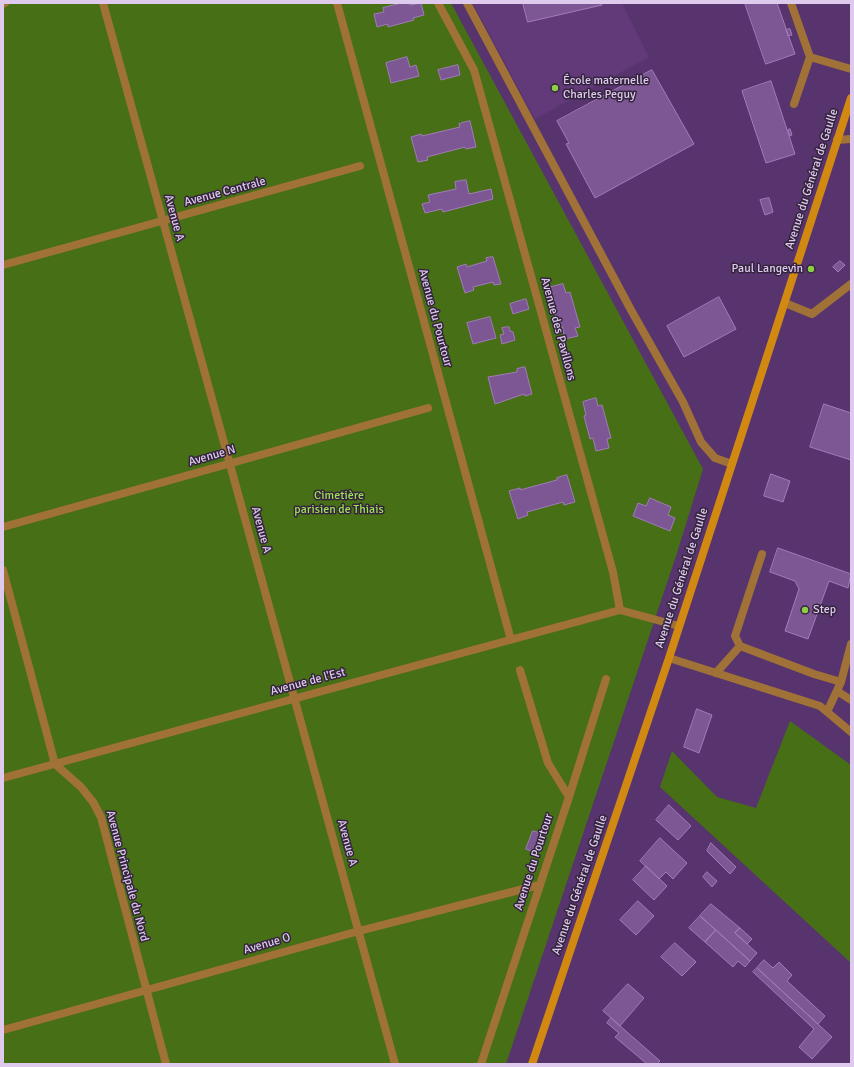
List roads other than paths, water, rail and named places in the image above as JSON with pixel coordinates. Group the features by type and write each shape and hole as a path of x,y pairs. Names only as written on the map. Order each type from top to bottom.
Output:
{"main road":[{"name":"Avenue du Général de Gaulle","path":"532,1064 669,658 678,626 851,98"}],"street":[{"name":"Avenue A","path":"103,3 395,1064"},
{"name":"Avenue du Pourtour","path":"337,3 511,640"},
{"name":"Avenue des Pavillons","path":"438,3 474,70 613,572 620,610"},
{"path":"467,3 631,310 683,402 701,442 715,458 732,464"},
{"path":"791,3 810,57 794,104"},
{"path":"810,57 851,69"},
{"path":"838,140 851,138"},
{"name":"Avenue Centrale","path":"3,265 360,166"},
{"path":"785,303 812,314 851,284"},
{"name":"Avenue N","path":"3,527 428,408"},
{"path":"762,554 735,636 740,646 814,674 841,682"},
{"path":"3,570 55,764"},
{"name":"Avenue de l'Est","path":"3,778 620,610"},
{"path":"620,610 678,626"},
{"path":"827,712 841,682 851,644"},
{"path":"716,673 740,646"},
{"path":"669,658 820,706 851,732"},
{"path":"520,670 548,763 569,797"},
{"name":"Avenue du Pourtour","path":"481,1064 569,797 606,679"},
{"path":"837,691 851,700"},
{"name":"Avenue Principale du Nord","path":"55,764 81,787 93,802 101,817 166,1064"},
{"name":"Avenue O","path":"3,1030 359,931 539,885"}],"place":[{"name":"École maternelle Charles Peguy","path":"555,88"},
{"name":"Paul Langevin","path":"811,269"},
{"name":"Step","path":"805,610"}],"park label":[{"name":"Cimetière parisien de Thiais","path":"339,503"}]}
